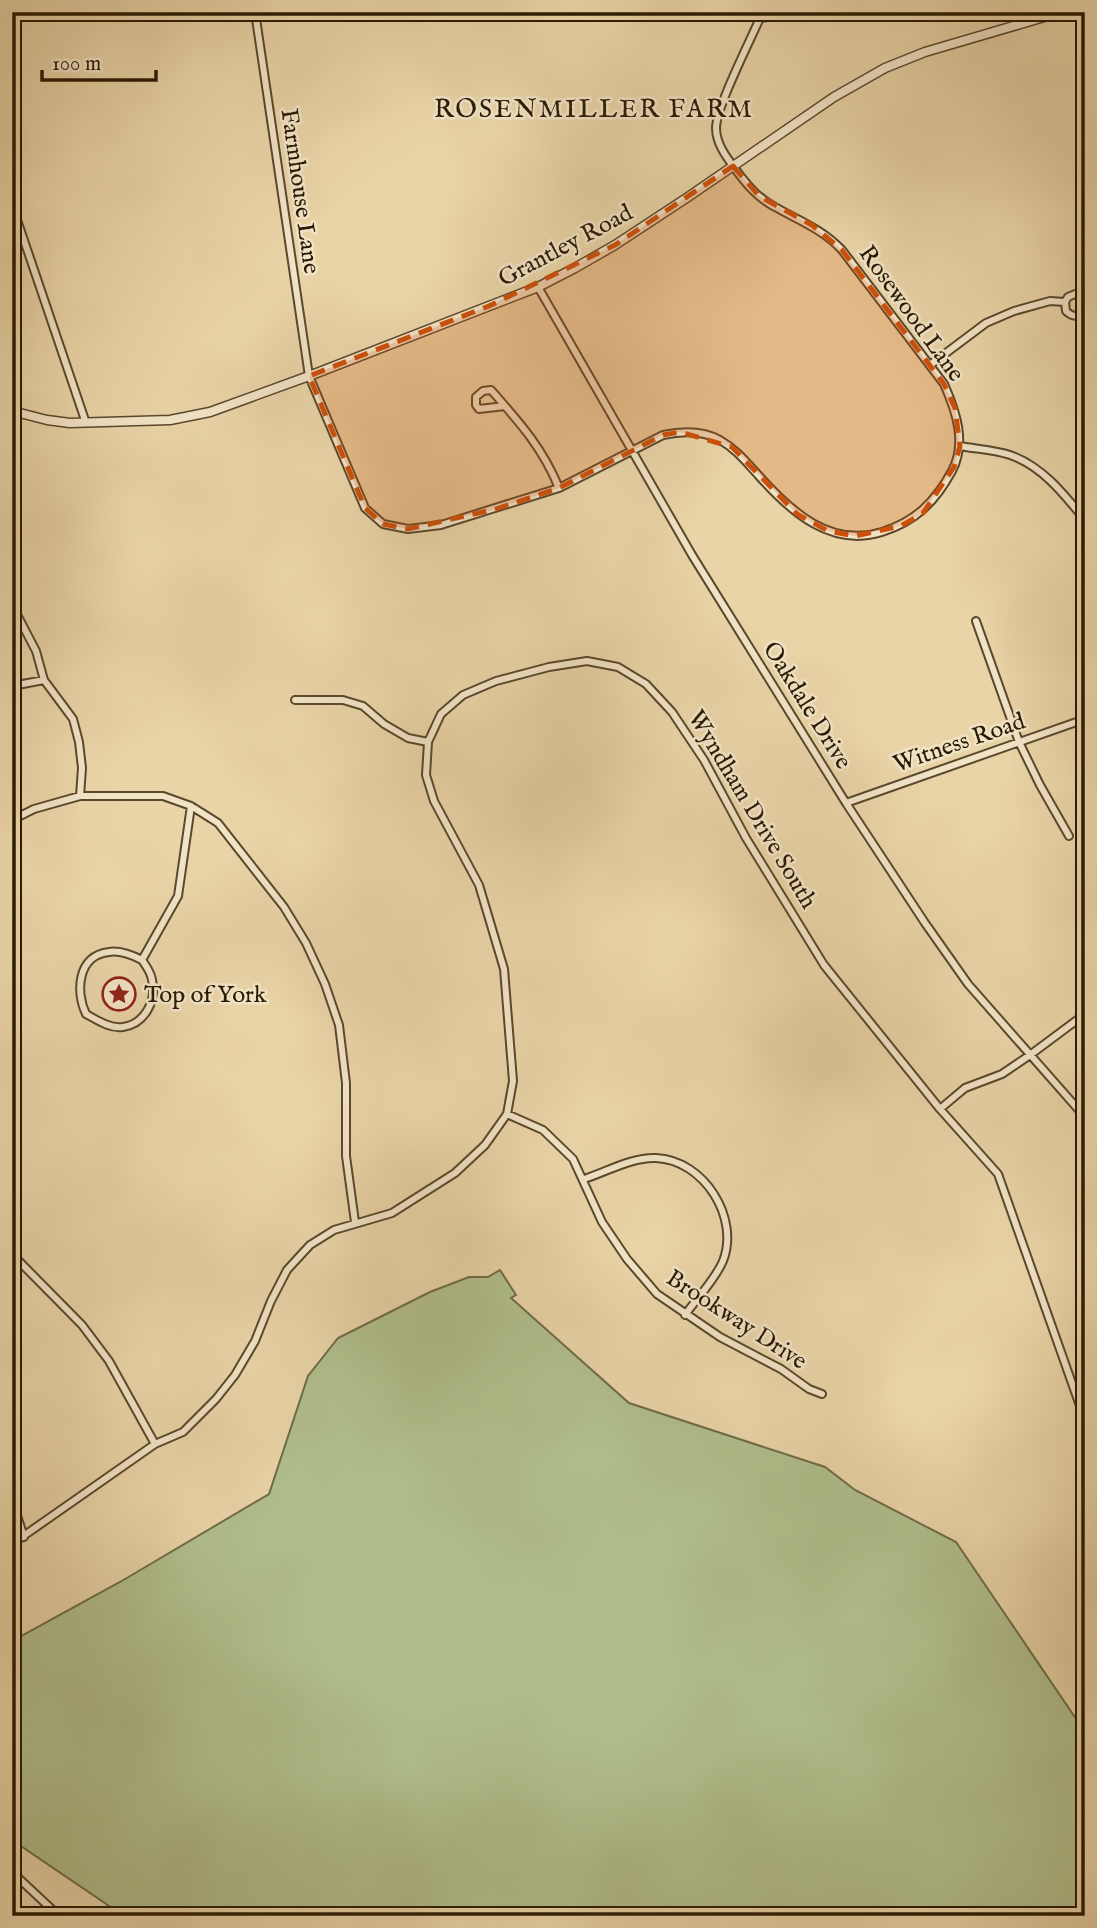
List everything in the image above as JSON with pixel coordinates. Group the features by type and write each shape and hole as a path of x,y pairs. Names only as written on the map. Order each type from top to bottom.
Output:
{"street":[{"name":"Farmhouse Lane","path":"256,12 309,376"},
{"path":"759,15 812,12"},
{"name":"Grantley Road","path":"12,411 47,420 86,423 142,422 191,416 232,405 309,376 538,287 615,245 834,97 884,68 925,52 1055,16 1061,12"},
{"name":"Rosewood Lane","path":"309,376 365,508 383,524 408,529 441,525 559,488 663,435 680,432 697,432 717,438 732,447 775,495 811,524 828,531 855,536 876,534 901,526 923,513 950,475 960,446 955,408 944,384 842,250 813,225 774,207 759,196 733,166 718,141 717,119 759,15"},
{"path":"12,205 86,423"},
{"name":"Oakdale Drive","path":"538,287 692,555 846,803 968,984 1085,1117"},
{"path":"1085,299 1075,294 1065,302 1066,311 1072,316 1085,312"},
{"path":"930,365 986,323 1050,301 1065,302"},
{"path":"505,406 479,409 476,397 483,391 491,390 505,406 546,458 559,488"},
{"path":"960,446 1009,454 1035,467 1066,496 1085,520"},
{"path":"12,605 36,651 44,680 73,719 82,768 80,796"},
{"path":"976,621 1019,741 1069,836"},
{"name":"Wyndham Drive South","path":"12,1544 155,1444 183,1432 216,1399 256,1341 271,1301 287,1270 310,1245 334,1230 391,1213 455,1173 485,1144 507,1114 513,1081 504,969 479,885 434,801 426,775 428,743 441,714 463,695 496,681 549,667 587,661 618,667 646,684 672,712 704,760 747,838 824,965 940,1109 998,1174 1085,1420"},
{"path":"12,686 44,680"},
{"path":"295,700 344,700 363,706 408,738 428,743"},
{"name":"Witness Road","path":"846,803 1085,719"},
{"path":"12,820 34,809 80,796 163,796 191,806 218,823 284,907 306,943 325,984 339,1025 346,1083 346,1156 355,1222"},
{"path":"142,960 178,897 191,806"},
{"path":"109,952 128,954 142,960 153,980 154,995 150,1007 141,1018 121,1028 108,1026 86,1013 79,993 80,982 85,967 92,958 109,952"},
{"path":"940,1109 965,1088 1002,1074 1085,1014"},
{"name":"Brookway Drive","path":"507,1114 543,1130 573,1159 602,1222 627,1259 657,1294 720,1337 822,1394"},
{"path":"584,1179 634,1161 656,1157 673,1161 690,1170 719,1200 726,1222 728,1245 722,1264 685,1315"},
{"path":"12,1254 89,1334 109,1361 155,1444"},
{"path":"12,1500 24,1536"},
{"path":"12,1872 59,1916"}],"highlighted area":[{"path":"733,166 759,196 812,225 842,250 944,384 955,408 960,446 954,467 923,513 901,526 855,536 828,531 797,514 732,447 680,432 663,435 559,488 496,509 408,529 383,524 365,508 309,376 489,306 615,245"}],"green space":[{"path":"500,1270 516,1295 511,1298 629,1403 825,1467 855,1490 956,1542 1085,1732 1085,1916 118,1916 112,1908 12,1840 12,1641 120,1582 269,1494 308,1376 338,1338 430,1292 469,1277 488,1277"}],"place":[{"name":"Top of York","path":"119,994"}],"district":[{"name":"ROSENMILLER FARM","path":"594,108"}]}
